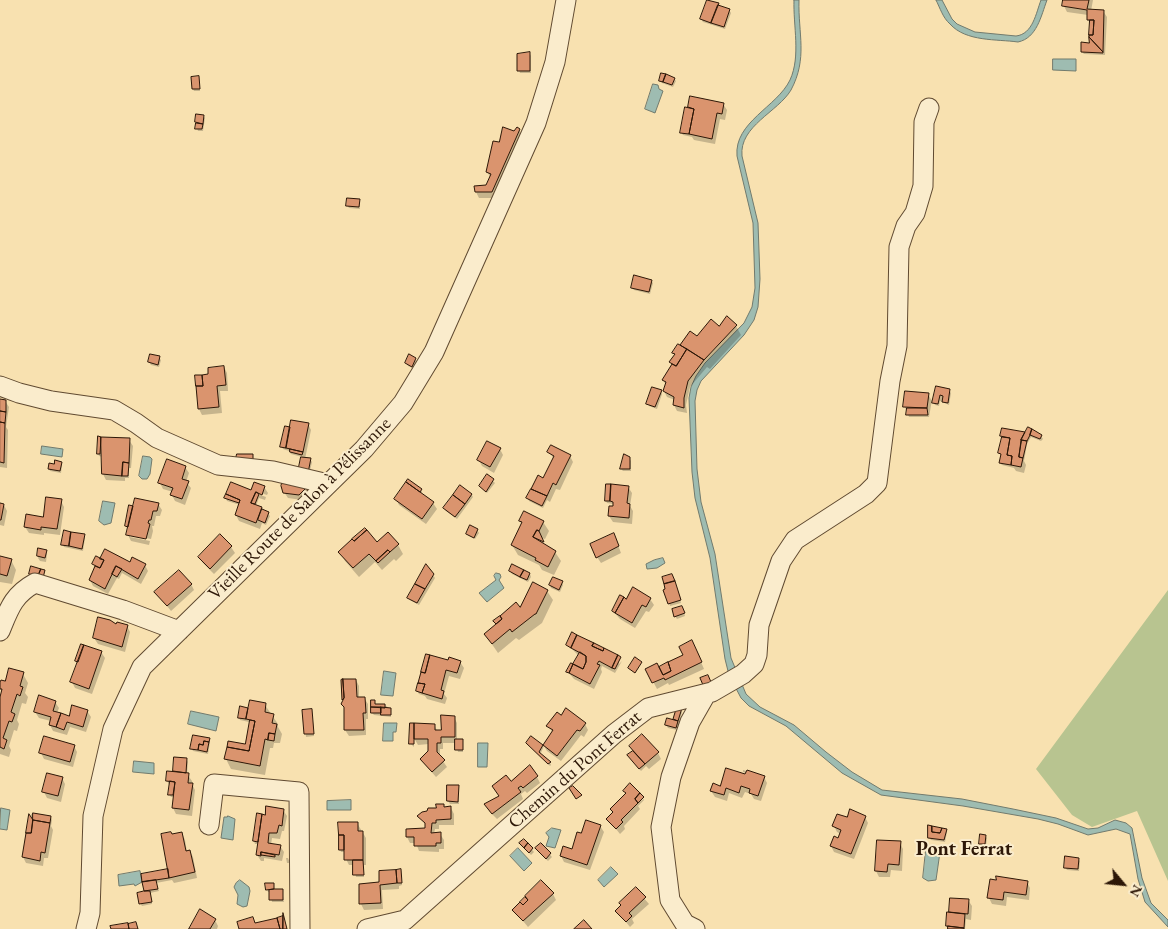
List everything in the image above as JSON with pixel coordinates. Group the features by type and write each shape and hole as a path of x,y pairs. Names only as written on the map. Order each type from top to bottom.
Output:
{"street":[{"name":"Vieille Route de Salon à Pélissanne","path":"86,929 90,913 93,816 113,729 142,667 364,449 403,403 434,352 536,123 556,62 566,0"},
{"name":"Chemin du Pont Ferrat","path":"367,929 405,920 614,734 648,708 712,692 736,678 754,664 757,655 759,625 781,561 790,547 795,540 866,494 877,483 890,381 897,346 899,247 906,226 915,213 923,186 924,122 929,108"},
{"path":"0,386 51,401 114,410 136,422 157,438 218,465 273,470 328,484"},
{"path":"0,631 10,606 22,590 36,584 123,610 179,631"},
{"path":"695,929 684,924 670,900 661,826 671,777 690,722 706,694"},
{"path":"209,825 214,784 299,792 300,929"}],"green space":[{"path":"1168,590 1168,881 1137,811 1092,827 1072,815 1036,769"}],"water":[{"path":"794,0 799,0 801,46 801,56 796,78 785,98 753,128 743,145 742,156 758,223 760,279 758,307 754,320 744,335 701,381 695,401 697,469 701,502 715,554 731,658 746,694 760,707 794,725 852,772 882,790 962,799 1056,818 1088,829 1098,828 1115,820 1126,823 1132,828 1142,878 1151,903 1168,920 1168,927 1145,902 1138,879 1130,834 1116,829 1088,835 1038,819 963,806 881,795 842,773 786,726 749,706 741,698 729,675 710,558 695,498 689,398 696,376 705,363 744,323 752,307 755,288 753,223 737,156 738,144 749,124 784,90 790,80 796,51"},
{"path":"936,0 942,0 952,19 957,24 975,32 1016,36 1022,34 1030,27 1041,0 1047,0 1034,31 1030,36 1018,42 982,39 964,34 948,22"},
{"path":"1053,59 1076,59 1076,71 1053,70"},
{"path":"653,84 658,85 659,89 663,91 655,113 645,109"},
{"path":"42,446 63,449 62,457 41,454"},
{"path":"143,456 152,459 150,474 147,479 142,479 139,476"},
{"path":"103,501 115,503 111,523 104,525 99,521"},
{"path":"663,558 665,563 657,568 647,569 646,564"},
{"path":"496,573 500,574 499,580 504,588 487,602 479,593 496,580 494,576"},
{"path":"384,671 396,673 393,696 381,695"},
{"path":"191,711 219,717 216,731 188,724"},
{"path":"384,723 397,723 396,732 393,732 393,741 383,741"},
{"path":"478,743 488,743 487,767 478,767"},
{"path":"134,761 154,763 154,774 133,772"},
{"path":"351,800 351,810 327,810 327,801"},
{"path":"1,808 10,810 7,830 0,829"},
{"path":"228,816 235,819 233,840 221,838 224,817"},
{"path":"552,828 561,830 555,848 546,846 549,837 546,833"},
{"path":"518,848 532,863 524,871 510,856"},
{"path":"926,850 940,852 936,880 928,881 923,878"},
{"path":"611,867 618,874 604,887 598,880"},
{"path":"140,871 142,882 135,886 134,884 119,886 118,875"},
{"path":"240,880 249,887 250,891 247,906 243,907 237,904 238,895 234,887"}],"building":[{"path":"707,0 719,3 711,23 700,19"},
{"path":"1063,0 1089,0 1087,9 1104,10 1103,52 1089,37 1089,35 1093,35 1094,20 1087,20 1087,10 1062,6"},
{"path":"718,5 730,9 724,27 711,23"},
{"path":"1090,20 1094,20 1093,35 1089,35"},
{"path":"1089,37 1103,53 1081,52 1081,42 1089,43"},
{"path":"530,52 530,71 517,71 517,54"},
{"path":"661,73 666,74 663,82 659,81"},
{"path":"666,74 675,78 672,85 663,82"},
{"path":"199,76 200,89 192,89 191,77"},
{"path":"690,96 724,103 722,114 717,113 712,139 689,134 694,109 688,107"},
{"path":"685,107 694,109 689,134 680,133"},
{"path":"196,114 204,115 203,124 195,122"},
{"path":"196,123 203,124 202,129 195,129"},
{"path":"503,127 514,131 517,127 520,129 492,192 475,192 474,186 486,185 491,174 486,172 493,141 499,142"},
{"path":"347,198 360,199 359,207 346,206"},
{"path":"634,275 652,280 649,292 631,288"},
{"path":"727,316 737,325 704,360 680,345 690,331 697,336 711,319 719,326"},
{"path":"678,344 687,349 676,366 669,362 675,354 672,353"},
{"path":"687,349 704,360 688,381 684,408 673,405 674,397 663,391 666,382 662,380 672,364 676,366"},
{"path":"150,354 160,356 158,365 148,362"},
{"path":"409,354 416,358 412,367 405,363"},
{"path":"224,366 226,385 217,386 219,407 198,409 196,386 203,386 202,375 208,374 208,368"},
{"path":"195,375 202,375 203,386 196,386"},
{"path":"936,386 950,389 948,403 942,402 943,396 940,395 938,404 932,403"},
{"path":"652,387 662,390 655,407 646,404"},
{"path":"905,391 929,393 927,408 903,407"},
{"path":"0,399 6,400 6,412 0,411"},
{"path":"907,408 927,408 928,415 906,415"},
{"path":"0,411 6,412 5,423 0,422"},
{"path":"291,420 309,423 303,452 286,448"},
{"path":"0,422 5,423 4,463 0,462"},
{"path":"285,426 290,427 286,448 280,447"},
{"path":"1028,427 1032,429 1027,441 1021,440"},
{"path":"1002,428 1025,432 1021,440 1019,457 1023,458 1021,467 1011,465 1012,456 1007,455 1010,438 1000,436"},
{"path":"1032,429 1042,435 1040,439 1030,435"},
{"path":"98,436 101,437 100,454 97,454"},
{"path":"101,437 130,438 129,463 123,462 122,476 102,474"},
{"path":"1002,437 1010,438 1007,455 1012,456 1011,465 999,463 1001,454 998,453"},
{"path":"1022,440 1027,441 1023,458 1019,457"},
{"path":"487,441 501,448 490,467 477,460"},
{"path":"551,445 571,455 556,485 553,483 547,496 531,489 538,475 543,478 554,456 547,452"},
{"path":"290,449 303,452 302,455 290,452"},
{"path":"237,454 253,454 253,463 235,463"},
{"path":"624,454 630,457 630,469 620,469"},
{"path":"301,457 311,458 308,473 298,472"},
{"path":"167,459 186,466 182,479 189,481 182,499 170,495 173,488 158,483"},
{"path":"55,460 62,462 60,471 48,469 49,463 54,464"},
{"path":"123,462 129,463 128,476 122,476"},
{"path":"487,474 494,479 486,492 479,486"},
{"path":"408,479 422,489 420,492 406,482"},
{"path":"283,480 309,485 299,495 283,493 281,486"},
{"path":"231,482 251,490 254,482 265,486 262,495 256,492 251,503 262,507 256,523 235,515 240,500 226,494"},
{"path":"406,482 434,502 422,519 394,499"},
{"path":"606,484 611,484 610,501 605,501"},
{"path":"611,484 629,486 627,503 630,504 629,518 608,516 609,506 613,506 613,502 610,501"},
{"path":"460,485 472,494 465,504 453,495"},
{"path":"531,489 547,496 542,506 526,498"},
{"path":"256,492 259,494 255,504 251,503"},
{"path":"226,494 240,500 239,503 224,498"},
{"path":"453,495 465,504 455,517 443,508"},
{"path":"46,497 62,499 57,529 41,527 41,530 24,527 26,514 43,517"},
{"path":"135,498 159,503 157,511 153,511 151,520 149,520 148,523 150,524 146,539 126,535"},
{"path":"0,503 4,504 1,520 0,520"},
{"path":"129,505 133,506 128,527 125,526"},
{"path":"262,509 269,512 265,523 258,520"},
{"path":"524,511 544,521 539,531 537,530 533,537 556,551 548,567 535,560 536,558 511,545 522,522 519,521"},
{"path":"470,525 478,529 474,538 466,534"},
{"path":"365,528 367,530 354,541 352,539"},
{"path":"64,530 71,532 69,546 61,545"},
{"path":"367,530 377,542 388,532 399,544 390,552 388,550 376,561 369,554 353,568 338,552 352,539 354,541"},
{"path":"537,530 539,531 544,542 533,537"},
{"path":"71,532 85,534 82,549 69,546"},
{"path":"614,533 619,546 596,558 590,544"},
{"path":"220,534 232,546 210,569 198,557"},
{"path":"38,548 47,550 45,558 37,556"},
{"path":"105,549 130,562 132,557 146,564 138,579 116,566 105,589 89,580 95,566 100,568 104,560 100,559"},
{"path":"388,550 390,552 378,563 376,561"},
{"path":"0,556 12,559 7,576 0,574"},
{"path":"96,556 104,560 100,568 92,564"},
{"path":"426,564 434,574 425,589 415,584"},
{"path":"512,564 524,570 520,577 509,571"},
{"path":"31,566 41,569 38,576 29,574"},
{"path":"116,566 122,569 117,577 112,574"},
{"path":"41,569 45,570 43,578 38,576"},
{"path":"179,570 192,584 167,606 154,592"},
{"path":"524,570 530,573 527,580 520,577"},
{"path":"672,574 675,581 664,584 662,577"},
{"path":"553,577 563,581 559,590 549,585"},
{"path":"675,581 681,600 668,604 663,590 665,589 664,584"},
{"path":"533,582 548,590 536,614 512,632 510,629 492,644 484,634 502,619 500,616 516,602 520,607"},
{"path":"415,584 425,589 417,603 407,598"},
{"path":"633,587 651,598 646,607 642,605 632,623 615,613 624,597 626,599"},
{"path":"620,595 624,597 615,613 612,611"},
{"path":"682,606 685,613 674,617 672,609"},
{"path":"500,616 502,619 496,624 493,621"},
{"path":"98,617 110,620 116,624 117,622 128,625 122,647 93,638"},
{"path":"572,632 577,635 571,648 566,645"},
{"path":"577,635 594,643 592,646 603,651 604,648 618,655 612,668 599,661 597,664 600,665 590,684 569,673 573,664 583,669 586,662 586,656 571,648"},
{"path":"692,640 702,662 665,680 664,678 652,683 645,669 657,663 663,675 671,671 668,662 683,655 679,647"},
{"path":"594,643 604,648 603,651 592,646"},
{"path":"81,644 84,645 78,662 75,661"},
{"path":"84,645 102,651 89,689 70,682"},
{"path":"580,652 586,656 583,669 573,664"},
{"path":"426,654 430,655 425,673 421,672"},
{"path":"430,655 448,660 449,657 461,661 457,673 446,670 441,690 444,691 442,699 422,693 425,684 418,683 421,672 425,673"},
{"path":"618,655 621,657 615,669 612,668"},
{"path":"635,657 642,662 635,673 628,668"},
{"path":"668,662 671,671 663,675 659,667"},
{"path":"571,663 573,664 569,673 566,672"},
{"path":"9,668 24,672 20,686 23,687 20,696 17,694 11,712 15,714 12,722 9,721 3,738 7,740 4,749 0,747 0,697 2,689 0,689 0,682 1,680 5,681"},
{"path":"708,675 711,682 703,685 700,678"},
{"path":"343,679 344,698 342,700 341,680"},
{"path":"343,679 356,679 357,697 365,697 366,713 363,713 364,730 344,730 344,707 341,704 344,698"},
{"path":"418,683 425,684 422,693 416,691"},
{"path":"39,695 56,701 53,711 61,713 56,727 49,725 51,717 34,712"},
{"path":"250,700 266,703 265,712 274,714 272,723 277,724 275,734 269,733 268,740 265,739 260,766 224,759 227,747 249,751 255,721 246,719"},
{"path":"371,700 375,700 375,704 385,704 385,708 371,707"},
{"path":"72,705 88,710 83,727 67,722 64,730 56,727 61,713 69,716"},
{"path":"240,706 248,708 246,719 238,718"},
{"path":"371,707 381,707 381,713 371,713"},
{"path":"381,707 391,708 391,715 381,715"},
{"path":"566,708 586,723 580,731 577,730 557,756 543,745 553,730 546,726 557,712 561,715"},
{"path":"682,708 678,721 673,719 676,709"},
{"path":"312,709 314,734 304,734 302,710"},
{"path":"441,715 455,716 455,737 441,737 441,743 437,743 437,752 445,760 432,772 420,759 428,751 428,739 414,739 414,723 435,724 435,730 441,730"},
{"path":"667,718 678,721 676,728 665,725"},
{"path":"250,720 255,721 249,751 227,747 228,741 245,744"},
{"path":"410,723 414,723 414,744 409,744"},
{"path":"269,733 275,734 274,741 268,740"},
{"path":"642,734 659,752 645,764 629,746"},
{"path":"193,735 210,738 209,742 204,741 203,745 199,744 198,750 190,749"},
{"path":"44,736 75,745 70,762 39,753"},
{"path":"531,736 543,745 539,752 551,762 548,764 526,743"},
{"path":"455,739 463,739 463,750 455,750"},
{"path":"204,741 209,742 207,752 198,750 199,744 203,745"},
{"path":"633,751 645,764 639,769 627,755"},
{"path":"174,757 187,758 186,773 173,771"},
{"path":"530,765 538,776 523,788 521,786 518,788 521,792 492,814 484,804 499,796 492,786 506,775 511,781"},
{"path":"726,768 745,774 747,770 765,776 758,796 749,793 750,789 741,786 739,793 726,788 724,795 710,791 713,783 720,786"},
{"path":"167,771 189,773 188,783 193,783 189,810 172,808 175,782 166,781"},
{"path":"47,773 63,777 58,796 42,792"},
{"path":"170,781 175,782 173,795 168,795"},
{"path":"630,783 640,793 635,799 638,803 621,820 623,822 616,829 606,819 613,812 610,809 626,793 623,791"},
{"path":"447,785 459,785 458,802 447,801"},
{"path":"573,786 582,795 576,799 569,788"},
{"path":"640,793 644,797 638,803 635,799"},
{"path":"436,804 444,804 444,807 451,806 451,819 436,820 436,823 432,823 431,833 441,832 441,843 436,843 436,846 414,846 414,837 406,837 406,829 425,828 425,823 417,816 427,811 428,808 436,808"},
{"path":"266,806 284,809 282,826 279,825 277,833 269,833 268,843 281,845 279,855 261,852 261,856 256,855 262,814 265,815"},
{"path":"850,809 866,816 851,854 830,846 834,836 838,838 841,830 832,826 837,814 847,817"},
{"path":"33,813 51,816 50,823 33,820"},
{"path":"257,813 262,814 258,842 253,841"},
{"path":"29,814 33,820 31,833 26,833"},
{"path":"33,820 50,823 45,853 41,852 40,861 22,857 26,833 31,833"},
{"path":"586,820 601,825 587,865 560,856 563,846 572,849 577,832 581,833"},
{"path":"338,822 358,822 358,831 363,831 363,860 344,860 344,835 339,835"},
{"path":"928,825 932,826 932,832 940,833 942,828 947,829 944,840 928,838"},
{"path":"932,826 942,828 940,833 932,832"},
{"path":"171,832 172,834 182,832 186,851 190,850 195,872 169,878 161,834"},
{"path":"980,834 986,835 985,844 979,844"},
{"path":"339,835 344,835 344,850 339,850"},
{"path":"524,839 528,843 524,848 519,843"},
{"path":"877,840 901,841 899,865 888,864 887,872 875,871"},
{"path":"528,843 533,848 529,853 524,848"},
{"path":"541,843 551,853 546,859 535,848"},
{"path":"261,852 275,855 275,857 261,855"},
{"path":"1065,856 1079,858 1078,869 1064,868"},
{"path":"353,860 363,860 364,875 353,875"},
{"path":"168,869 169,878 142,882 141,874"},
{"path":"401,869 402,883 397,883 396,870"},
{"path":"396,870 397,883 380,885 381,903 359,904 359,884 379,882 379,871"},
{"path":"996,876 1028,881 1026,895 1004,892 1003,900 987,898 990,879 996,880"},
{"path":"156,880 158,889 144,891 142,882"},
{"path":"541,880 554,893 523,921 512,910 520,902 523,905 528,900 525,896"},
{"path":"265,883 274,883 274,889 266,890"},
{"path":"636,887 646,897 629,913 632,916 626,922 615,911 621,905 619,903"},
{"path":"283,889 283,900 269,900 269,890"},
{"path":"150,891 152,902 139,904 137,893"},
{"path":"525,897 528,900 523,905 520,902"},
{"path":"950,898 969,899 968,914 949,912"},
{"path":"200,909 216,919 210,929 189,929"},
{"path":"947,912 965,914 964,928 946,926"},
{"path":"283,913 287,929 283,929"},
{"path":"283,916 283,929 280,929 277,918"},
{"path":"253,917 255,923 277,918 280,929 239,929 237,922"},
{"path":"584,920 592,929 574,929"},
{"path":"136,922 138,929 129,929 128,924"},
{"path":"128,923 129,929 111,929 110,926"},
{"path":"948,926 964,928 964,929 948,929"}],"district":[{"name":"Pont Ferrat","path":"964,850"}]}
